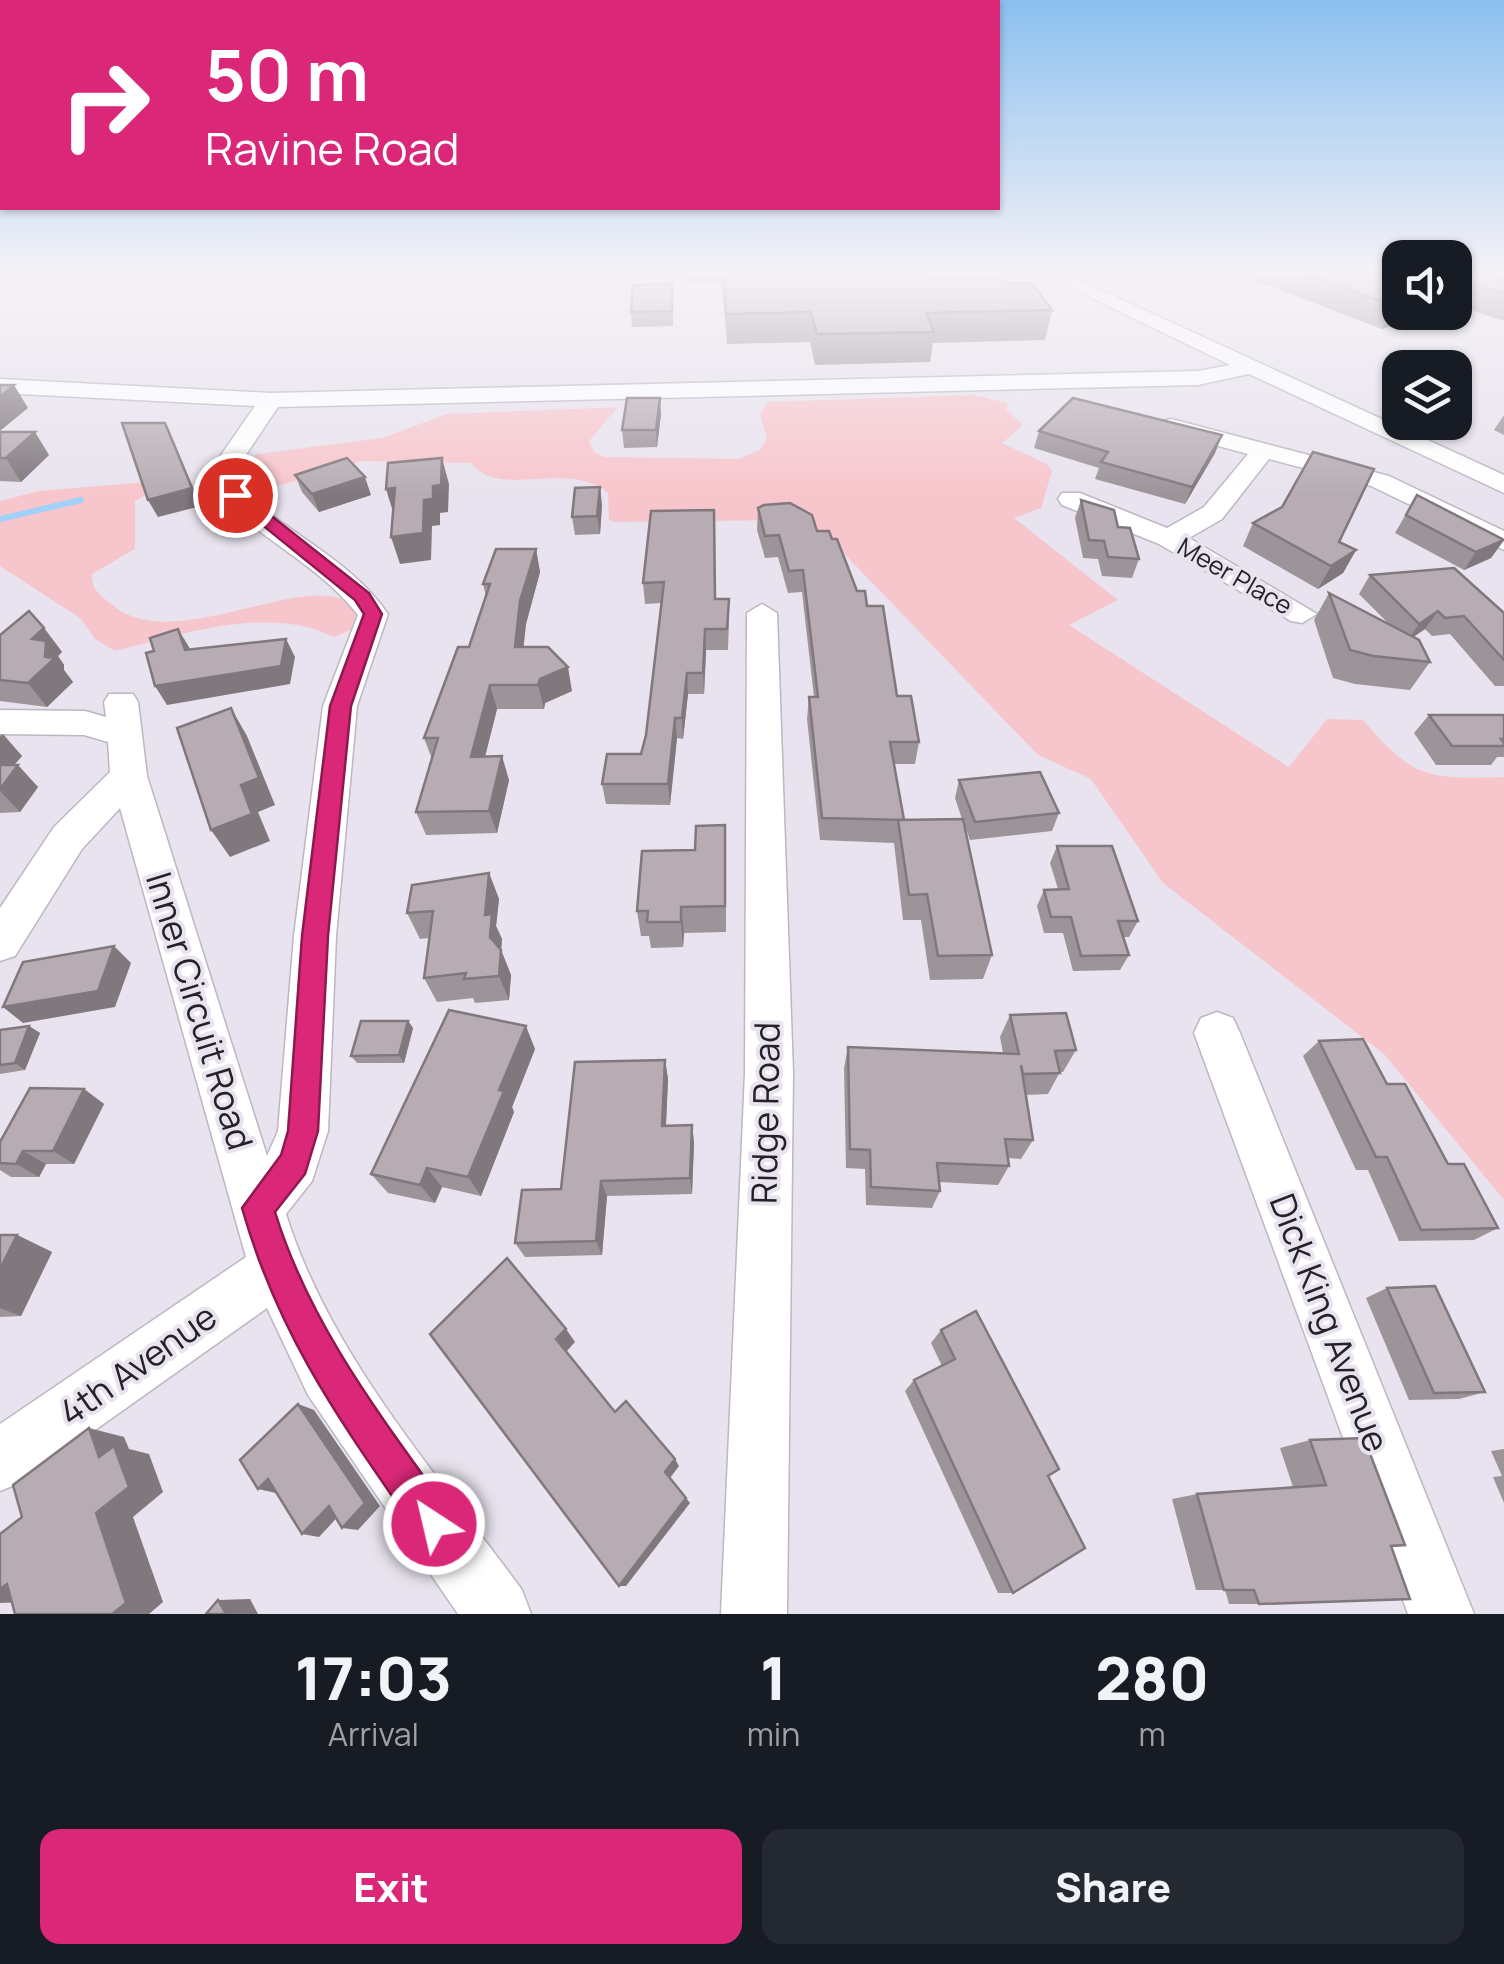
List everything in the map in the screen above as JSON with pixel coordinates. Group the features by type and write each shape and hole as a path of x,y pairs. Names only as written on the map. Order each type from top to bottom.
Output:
{"street":[{"path":"1204,345 1504,485"},
{"path":"0,386 271,400 1198,378 1252,368"},
{"path":"1004,382 1101,408"},
{"path":"258,1208 294,1163 303,1131 315,936 340,706 373,614 362,597 218,478 271,400"},
{"path":"1155,422 1380,481 1504,542"},
{"name":"Meer Place","path":"1169,538 1214,513 1263,450"},
{"name":"Meer Place","path":"1071,499 1169,538 1302,614"},
{"name":"Ridge Road","path":"754,1614 769,1073 762,613"},
{"path":"0,722 70,721 125,738 68,838 0,943"},
{"name":"Inner Circuit Road","path":"125,738 276,1269 329,1374 498,1614"},
{"name":"Dick King Avenue","path":"1217,1033 1441,1614"},
{"name":"4th Avenue","path":"0,1460 276,1269"}],"shaded area":[{"path":"973,395 1008,403 1006,409 1023,425 1002,443 1047,464 1052,471 1041,508 1014,518 1118,600 1069,625 1289,767 1327,719 1363,720 1396,754 1425,772 1440,776 1504,777 1504,1200 1384,1054 1163,883 1091,779 1038,755 830,539 791,520 614,522 609,519 608,493 592,483 554,478 499,479 483,474 471,463 361,461 265,490 245,465 257,454 382,438 447,414 618,407 589,441 594,452 604,457 740,459 761,449 767,438 760,414 768,402"},
{"path":"159,481 160,487 135,501 135,549 92,574 95,588 111,604 138,618 169,622 307,596 334,597 355,607 357,618 351,630 334,637 309,627 254,623 196,631 115,651 95,639 80,618 0,566 0,501 39,491"}],"building":[{"path":"0,385 14,385 0,397"},
{"path":"627,398 660,398 656,430 622,430"},
{"path":"1073,398 1222,435 1192,487 1101,462 1108,452 1039,431"},
{"path":"122,423 165,423 192,488 148,500"},
{"path":"0,432 35,432 6,458 0,458"},
{"path":"1313,452 1374,469 1339,542 1356,550 1331,566 1253,523 1282,507"},
{"path":"347,458 365,477 312,494 295,475"},
{"path":"442,458 441,485 433,486 433,499 424,500 423,533 391,537 395,488 386,489 388,463"},
{"path":"600,487 597,516 572,517 575,488"},
{"path":"1417,495 1504,540 1476,552 1406,515"},
{"path":"1081,500 1114,510 1118,527 1130,528 1139,559 1108,557 1104,541 1089,540"},
{"path":"790,503 812,515 817,531 829,531 832,539 837,539 857,591 865,591 867,606 883,606 897,696 911,696 919,742 890,742 904,820 822,818 809,697 818,697 803,570 789,571 779,535 765,536 758,508"},
{"path":"714,510 715,599 729,599 727,629 705,629 703,673 687,673 682,718 675,718 668,784 602,784 607,754 641,754 646,735 664,582 643,583 651,511"},
{"path":"496,549 536,549 520,601 515,647 548,647 568,667 540,679 538,685 490,685 471,757 502,756 489,811 416,812 438,738 424,738 458,647 469,647 490,584 483,584"},
{"path":"1454,568 1504,613 1504,660 1464,616 1445,618 1438,611 1419,624 1370,575"},
{"path":"1329,593 1419,640 1430,662 1350,650"},
{"path":"29,611 44,628 32,639 46,641 45,657 55,658 28,683 0,680 0,635"},
{"path":"178,629 185,650 286,639 281,666 155,686 146,653 154,651 150,638"},
{"path":"231,708 259,778 241,785 252,814 211,830 177,728"},
{"path":"1429,715 1504,715 1504,746 1452,746"},
{"path":"0,765 18,765 0,789"},
{"path":"1040,772 1059,813 975,822 959,780"},
{"path":"963,819 992,955 938,956 927,894 909,895 898,820"},
{"path":"725,825 725,906 681,907 681,922 647,922 648,911 637,911 642,851 695,850 696,826"},
{"path":"1057,846 1112,846 1138,921 1118,921 1129,955 1081,956 1071,917 1051,917 1044,890 1069,889"},
{"path":"489,873 485,915 492,914 490,937 501,950 499,976 464,979 466,973 424,978 433,911 407,913 412,885"},
{"path":"114,946 98,991 3,1007 23,962"},
{"path":"449,1010 526,1026 468,1177 427,1168 420,1185 371,1174"},
{"path":"1066,1013 1076,1050 1055,1051 1060,1073 1023,1074 1021,1065 1033,1140 1005,1139 1009,1166 937,1163 940,1191 871,1187 870,1150 850,1149 848,1047 1019,1054 1010,1015"},
{"path":"361,1021 408,1021 399,1055 351,1056"},
{"path":"29,1026 15,1063 0,1065 0,1030"},
{"path":"1363,1039 1387,1084 1405,1084 1448,1164 1464,1164 1498,1228 1421,1230 1387,1157 1376,1157 1319,1041"},
{"path":"665,1060 662,1126 692,1125 690,1178 601,1181 596,1241 515,1243 522,1190 561,1189 575,1062"},
{"path":"30,1088 84,1089 53,1151 23,1151 16,1164 0,1163 0,1142"},
{"path":"0,1235 17,1235 0,1269"},
{"path":"507,1258 566,1329 556,1339 615,1412 626,1401 675,1459 665,1472 686,1498 619,1586 430,1334"},
{"path":"1435,1286 1485,1392 1434,1393 1387,1288"},
{"path":"976,1311 1059,1469 1048,1476 1085,1548 1013,1593 914,1380 955,1359 941,1330"},
{"path":"298,1404 365,1503 342,1528 329,1506 302,1534 268,1479 258,1489 240,1460"},
{"path":"89,1428 99,1457 114,1446 129,1487 96,1513 126,1603 112,1614 15,1614 7,1584 0,1589 0,1534 22,1517 13,1485"},
{"path":"1364,1438 1405,1545 1391,1546 1410,1599 1259,1604 1254,1590 1224,1590 1197,1494 1326,1485 1310,1440"},
{"path":"218,1600 226,1614 206,1614"}],"waterway":[{"path":"0,519 81,500"}],"route":[{"path":"235,495 362,597 373,614 340,706 315,936 303,1131 294,1163 258,1208 276,1269 329,1374 434,1524"}]}
